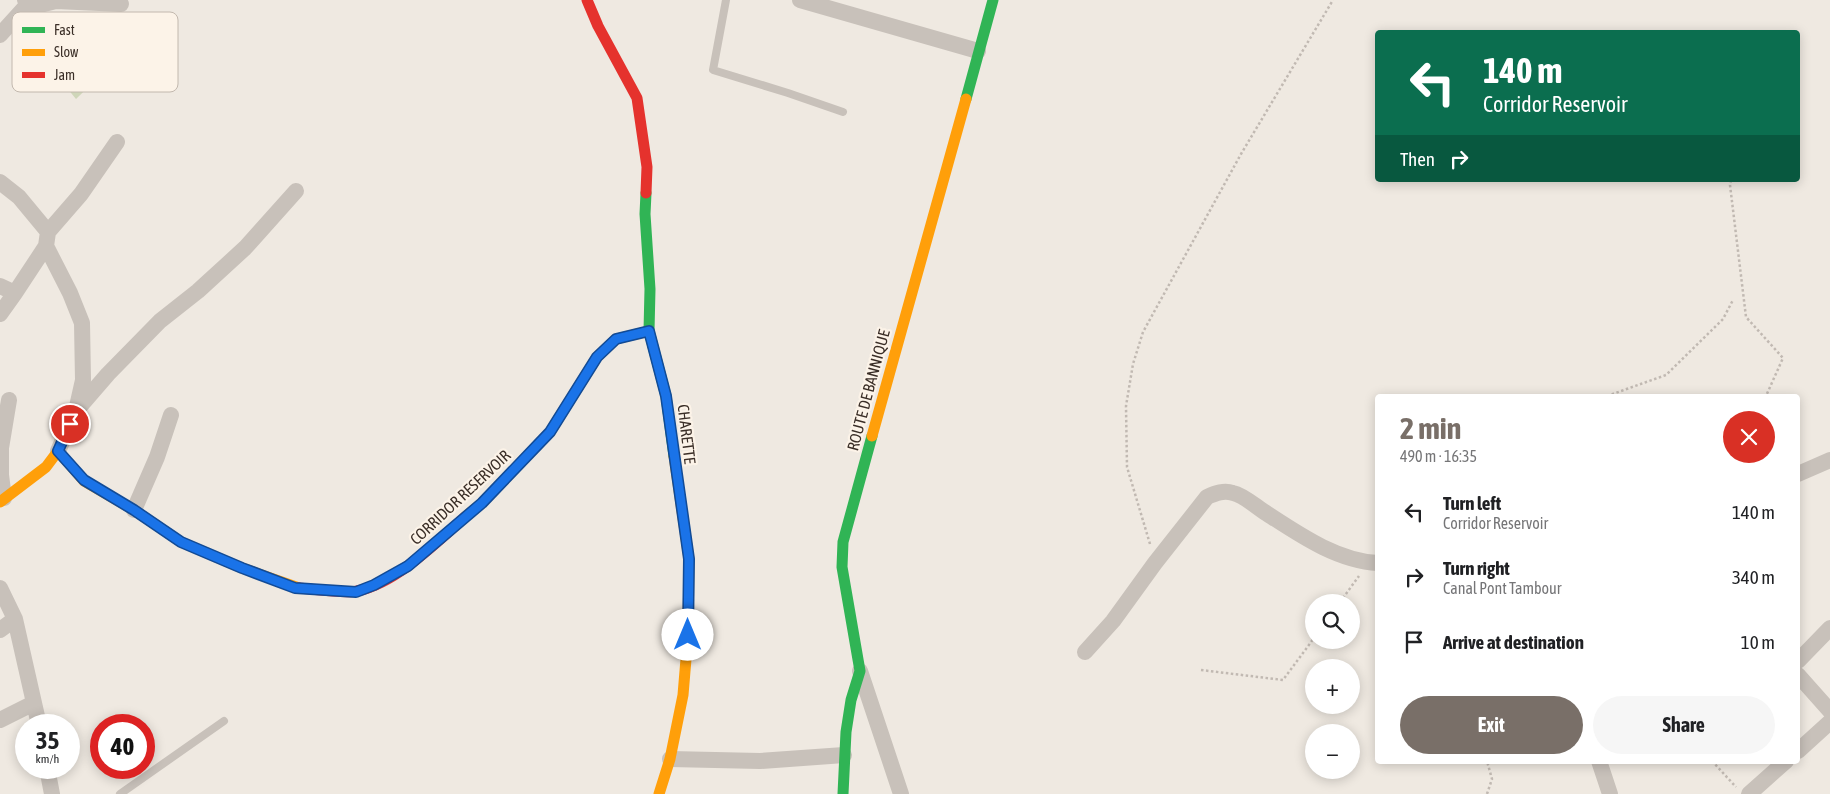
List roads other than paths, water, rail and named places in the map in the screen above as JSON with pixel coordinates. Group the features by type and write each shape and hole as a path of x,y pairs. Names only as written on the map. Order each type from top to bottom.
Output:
{"street":[{"name":"CHARETTE","path":"587,0 598,26 637,98 648,167 645,214 650,290 649,331 666,396 689,559 688,635 683,695 670,758 659,794"},
{"path":"800,0 978,51"},
{"name":"ROUTE DE BANNIQUE","path":"842,794 846,732 851,700 860,671 842,567 843,542 993,0"},
{"path":"20,12 29,1 40,6 56,2 121,4"},
{"path":"0,35 12,21"},
{"path":"0,314 7,290 81,194 117,142"},
{"path":"0,182 19,197 47,239 82,323 82,380 76,412 58,451 46,467 2,500"},
{"path":"76,412 108,374 160,321 198,291 245,248 296,191"},
{"name":"CORRIDOR RESERVOIR","path":"58,451 84,480 134,510 181,542 295,588 356,592 374,585 408,566 474,510 550,432 597,357 616,339 649,331"},
{"path":"2,500 1,448 9,400"},
{"path":"134,510 157,457 171,415"},
{"path":"1800,473 1830,460"},
{"path":"1085,652 1113,621 1155,563 1207,497 1219,492 1234,493 1308,540 1333,552 1373,563"},
{"path":"0,588 15,619 36,714"},
{"path":"0,630 15,619"},
{"path":"1800,659 1830,628"},
{"path":"860,671 902,794"},
{"path":"1800,677 1830,711"},
{"path":"0,720 34,703"},
{"path":"1800,749 1830,722"},
{"path":"670,758 760,761 844,755"},
{"path":"1601,764 1610,794"},
{"path":"1751,791 1782,764"},
{"path":"49,779 52,794"}],"lane":[{"path":"726,0 713,70 843,112"},
{"path":"120,794 224,721"}]}
